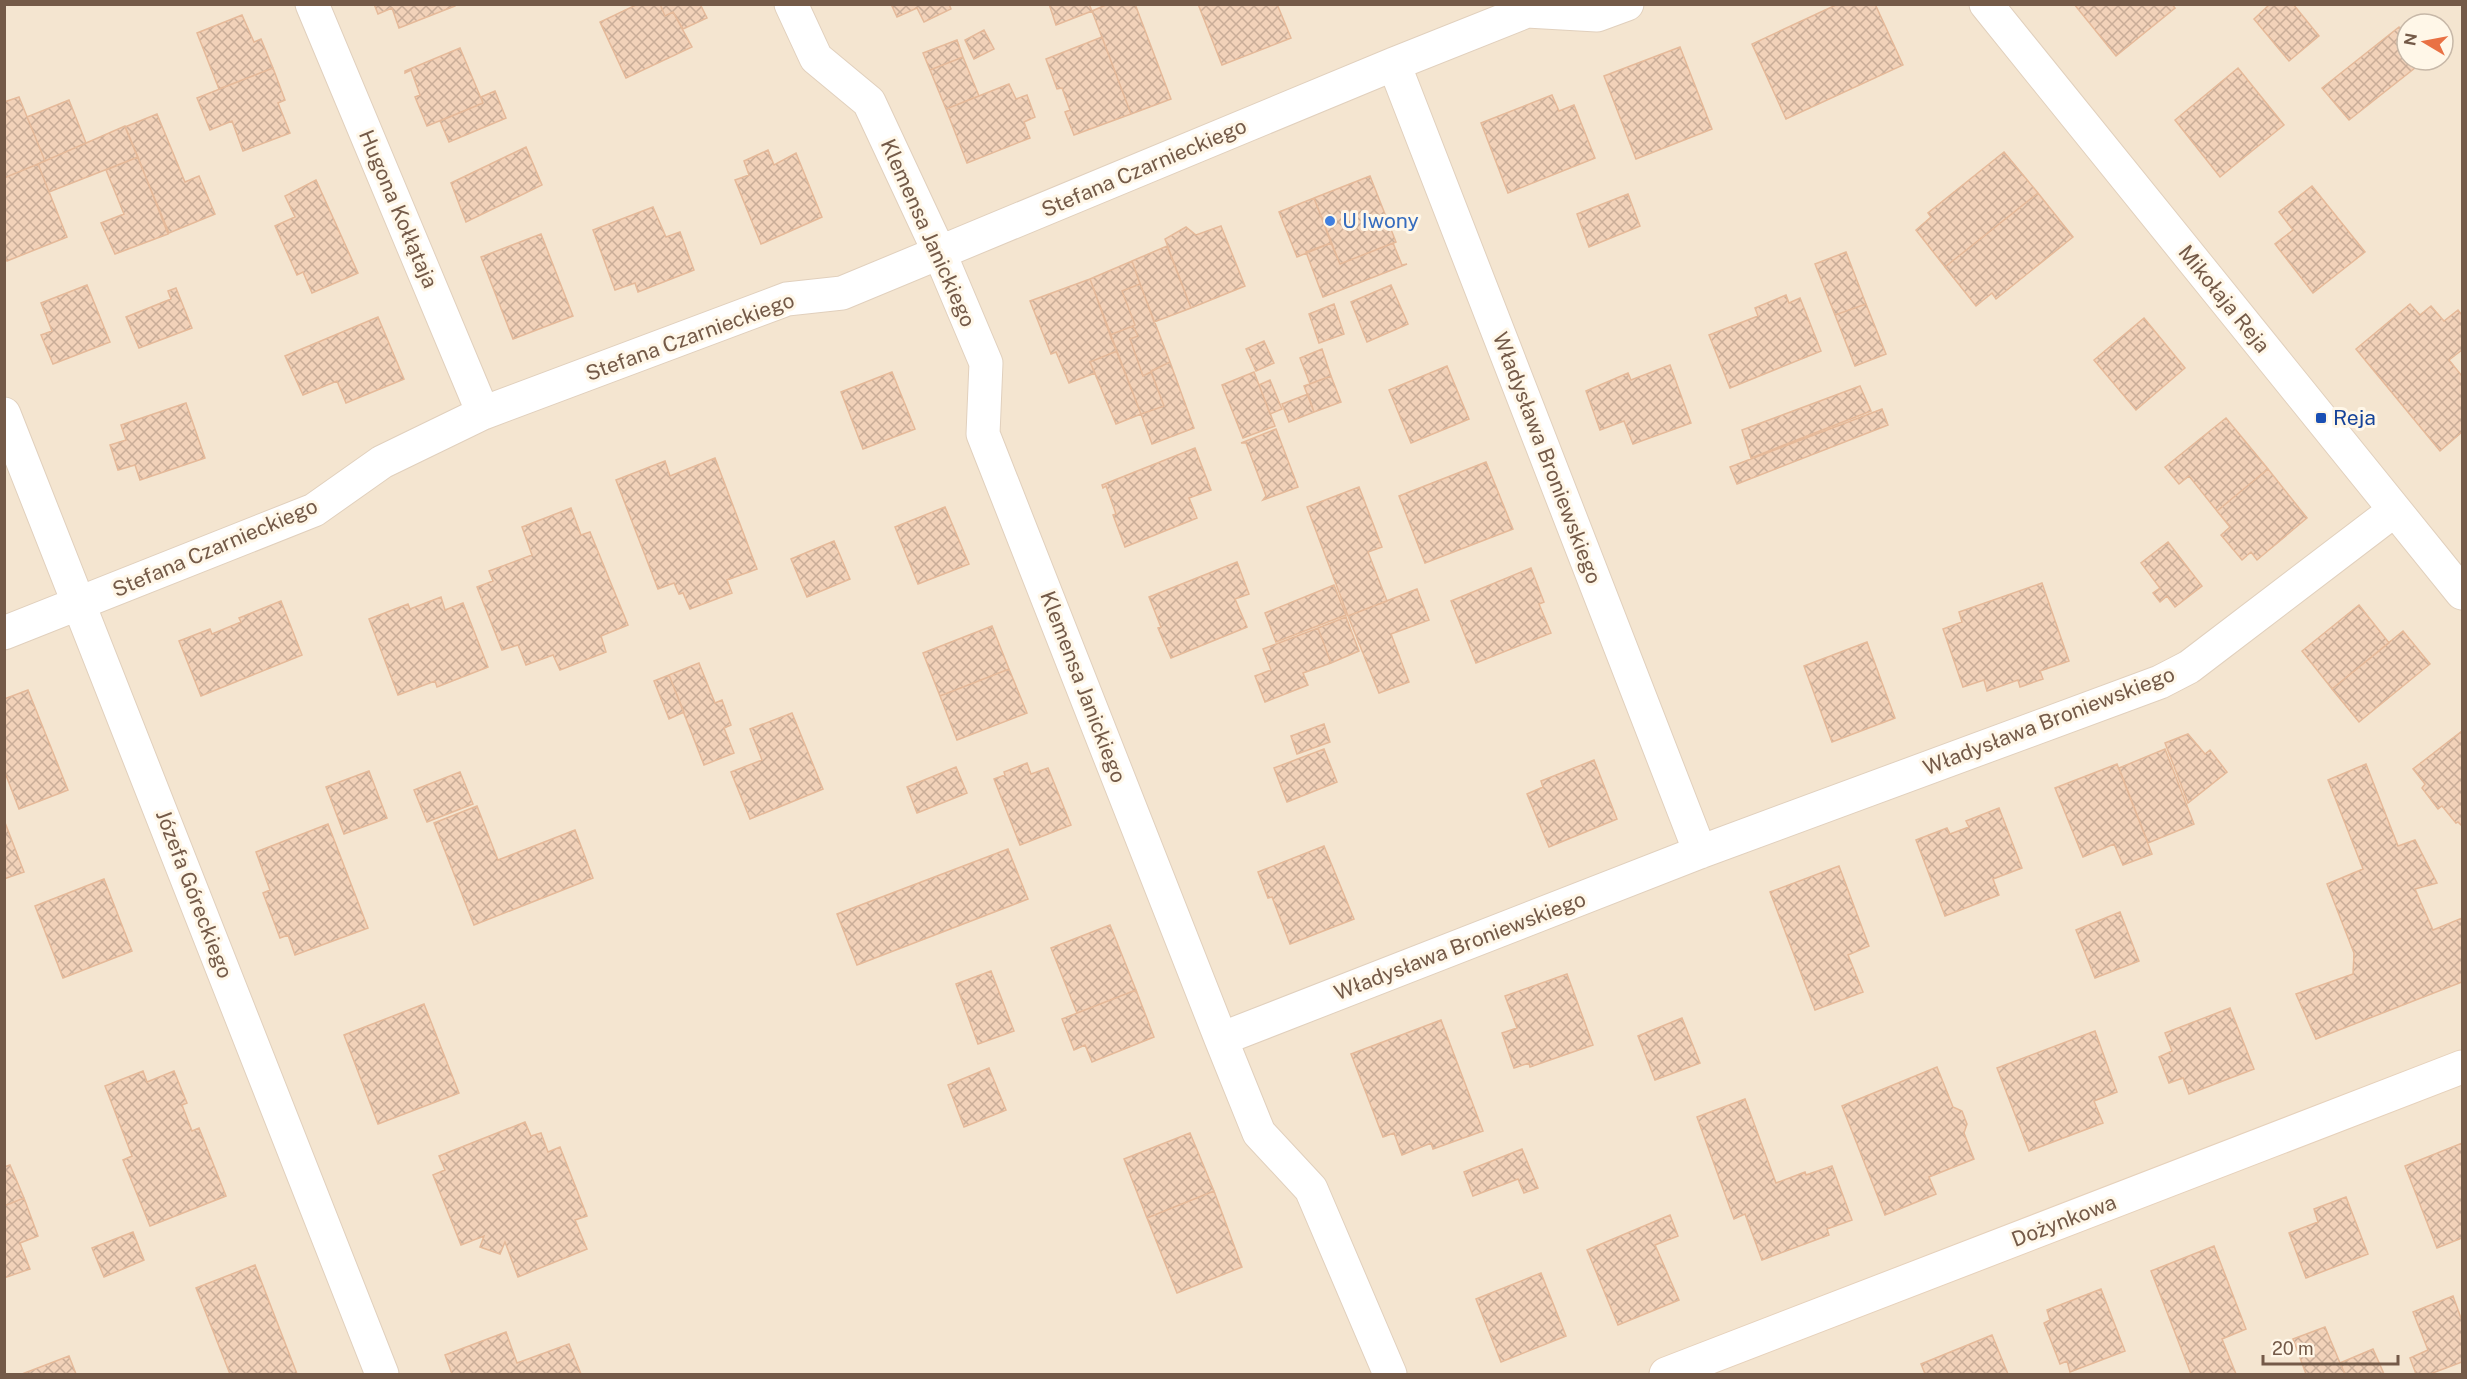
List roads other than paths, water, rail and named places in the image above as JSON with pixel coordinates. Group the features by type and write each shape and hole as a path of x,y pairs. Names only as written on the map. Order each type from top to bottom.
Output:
{"street":[{"name":"Hugona Kołłątaja","path":"312,4 483,413"},
{"name":"Klemensa Janickiego","path":"791,4 816,58 869,102 940,254 986,363 983,434 1221,1039 1259,1133 1311,1189 1390,1374"},
{"name":"Stefana Czarnieckiego","path":"4,633 314,510 382,462 483,413 787,299 842,294 1527,11 1597,15 1627,4"},
{"name":"Mikołaja Reja","path":"1986,4 2463,593"},
{"name":"Władysława Broniewskiego","path":"1394,64 1700,852"},
{"name":"Józefa Góreckiego","path":"4,414 382,1374"},
{"name":"Władysława Broniewskiego","path":"1221,1039 1700,852 2160,682 2189,667 2396,510"},
{"name":"Dożynkowa","path":"1666,1374 2463,1067"}],"place":[{"name":"U Iwony","path":"1330,221"},
{"name":"Reja","path":"2321,418"}]}
